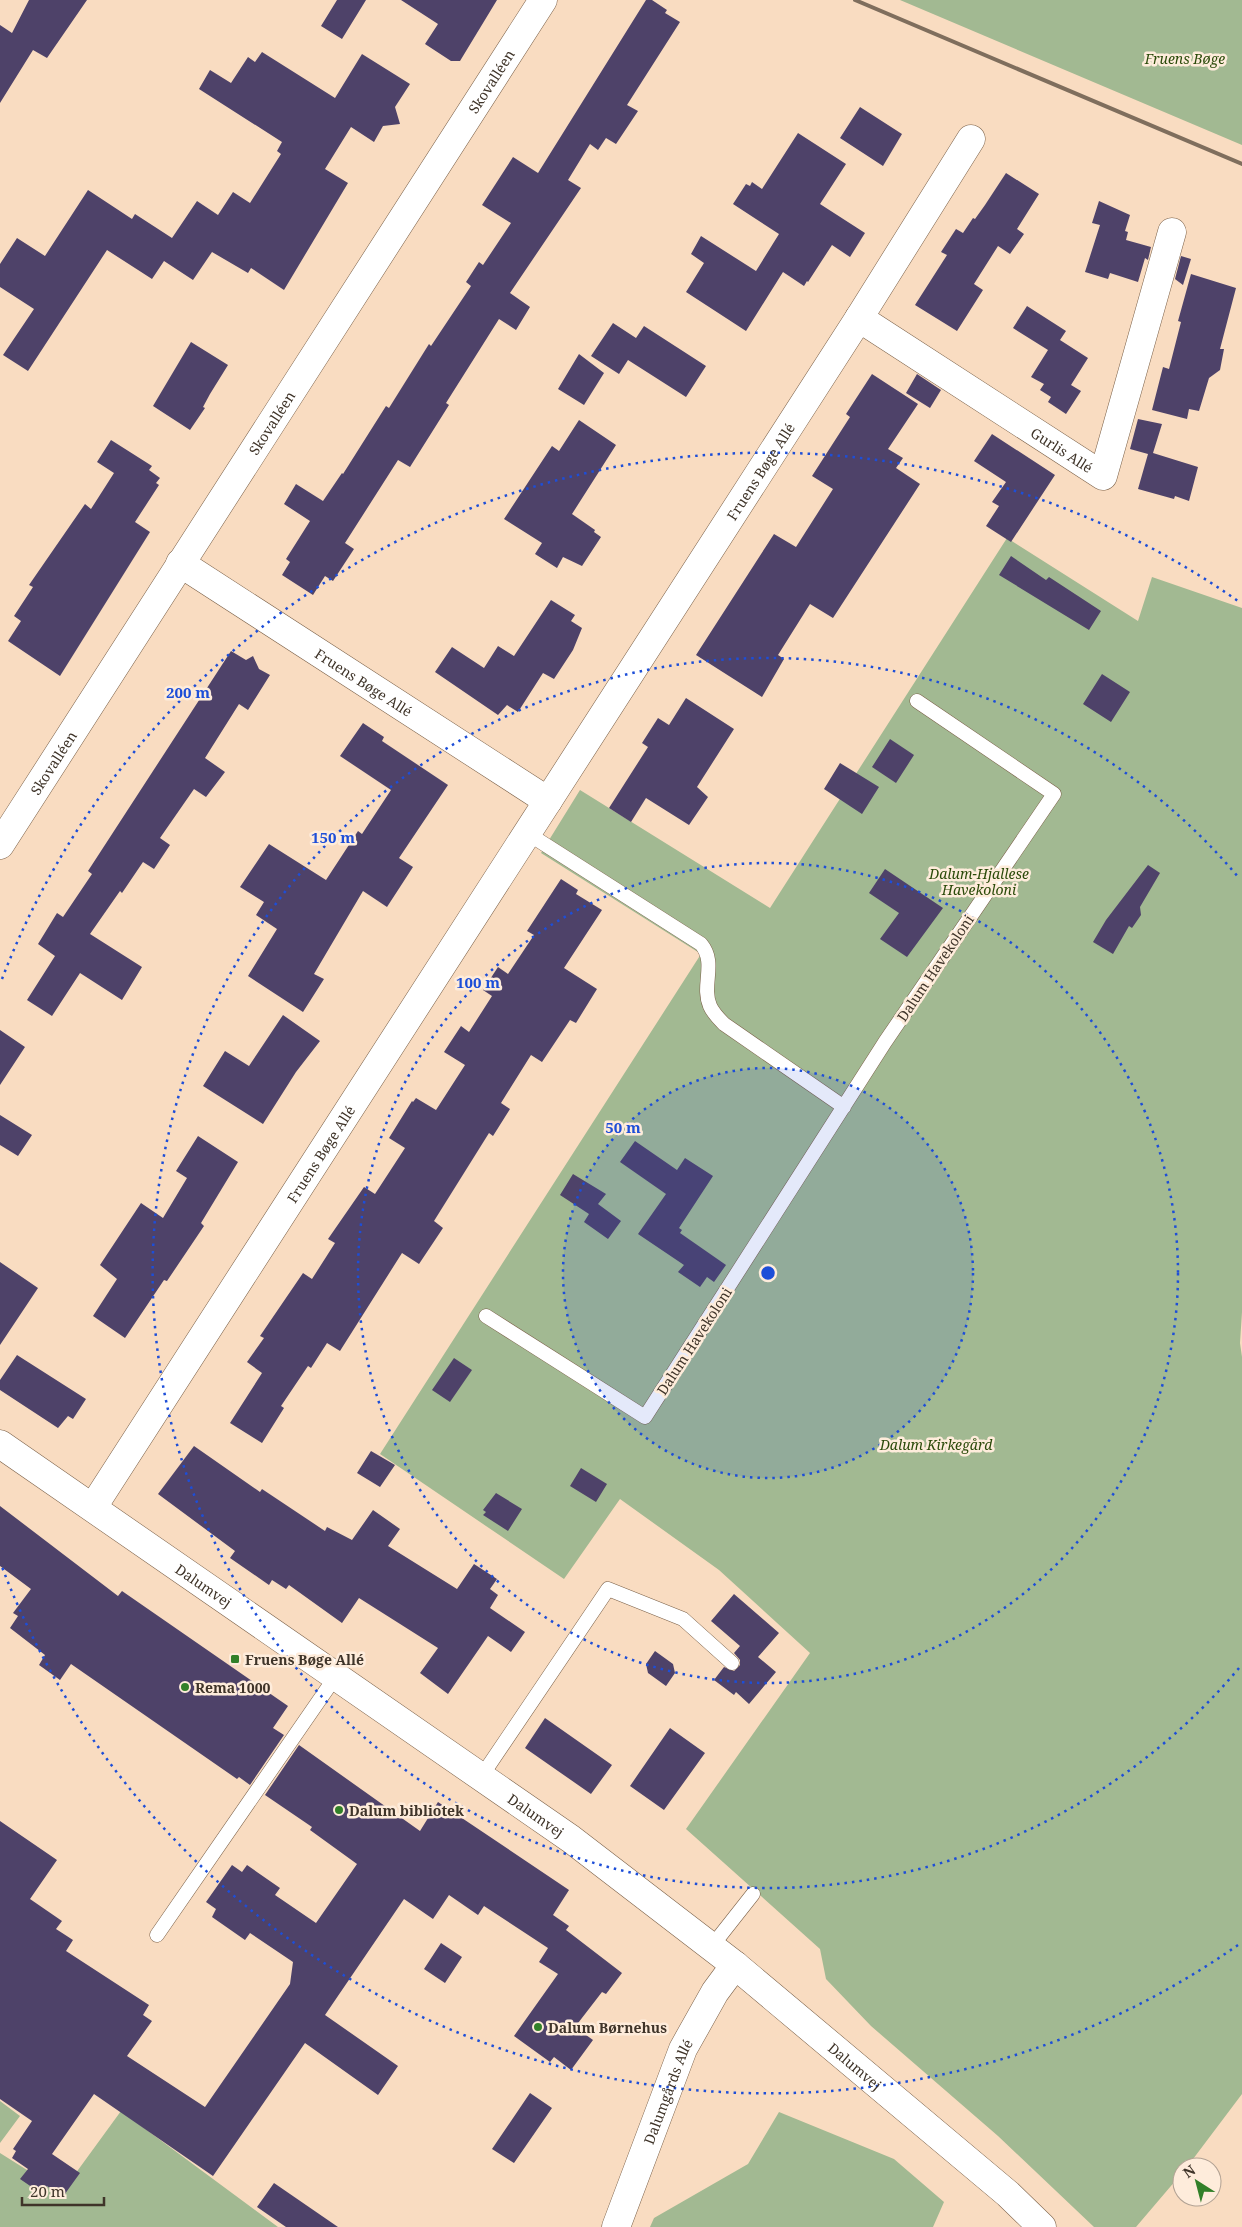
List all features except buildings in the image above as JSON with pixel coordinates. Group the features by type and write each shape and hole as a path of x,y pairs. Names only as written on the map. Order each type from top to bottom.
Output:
{"street":[{"name":"Skovalléen","path":"0,845 542,0"},
{"name":"Fruens Bøge Allé","path":"92,1507 859,318 971,139"},
{"name":"Gurlis Allé","path":"859,318 1103,476 1172,232"},
{"name":"Fruens Bøge Allé","path":"180,563 548,801"},
{"name":"Dalumvej","path":"0,1444 571,1839 712,1946 1008,2194 1042,2227"},
{"name":"Dalumgårds Allé","path":"616,2227 683,2049 710,2000 735,1965"}],"lane":[{"name":"Dalum Havekoloni","path":"486,1316 645,1417 885,1042 1054,794 917,701"},
{"path":"527,833 701,944 708,956 708,997 715,1015 724,1024 844,1107"},
{"path":"481,1777 608,1589 683,1619 732,1662"},
{"path":"157,1935 336,1676"},
{"path":"712,1946 753,1894"}],"green space":[{"name":"Fruens Bøge","path":"900,0 1242,0 1242,145"},
{"path":"1007,538 1138,621 1152,577 1242,608 1242,1312 1240,1343 1242,1357 1242,2094 1195,2157 1172,2157 1172,2185 1136,2227 1094,2227 998,2136 871,2026 826,1979 820,1949 686,1829 810,1653 719,1570 620,1499 564,1579 380,1454 701,954 541,853 580,790 770,908"},
{"path":"0,2101 20,2116 0,2143"},
{"path":"121,2111 278,2227 0,2227 0,2153 62,2192"},
{"path":"779,2112 894,2159 944,2202 933,2227 650,2227 654,2218 748,2164"}],"railway":[{"path":"855,0 1242,164"}],"place":[{"name":"Fruens Bøge Allé","path":"235,1659"},
{"name":"Rema 1000","path":"185,1687"},
{"name":"Dalum bibliotek","path":"339,1810"},
{"name":"Dalum Børnehus","path":"538,2027"}],"park label":[{"name":"Dalum-Hjallese Havekoloni","path":"979,882"},
{"name":"Dalum Kirkegård","path":"936,1444"}]}
